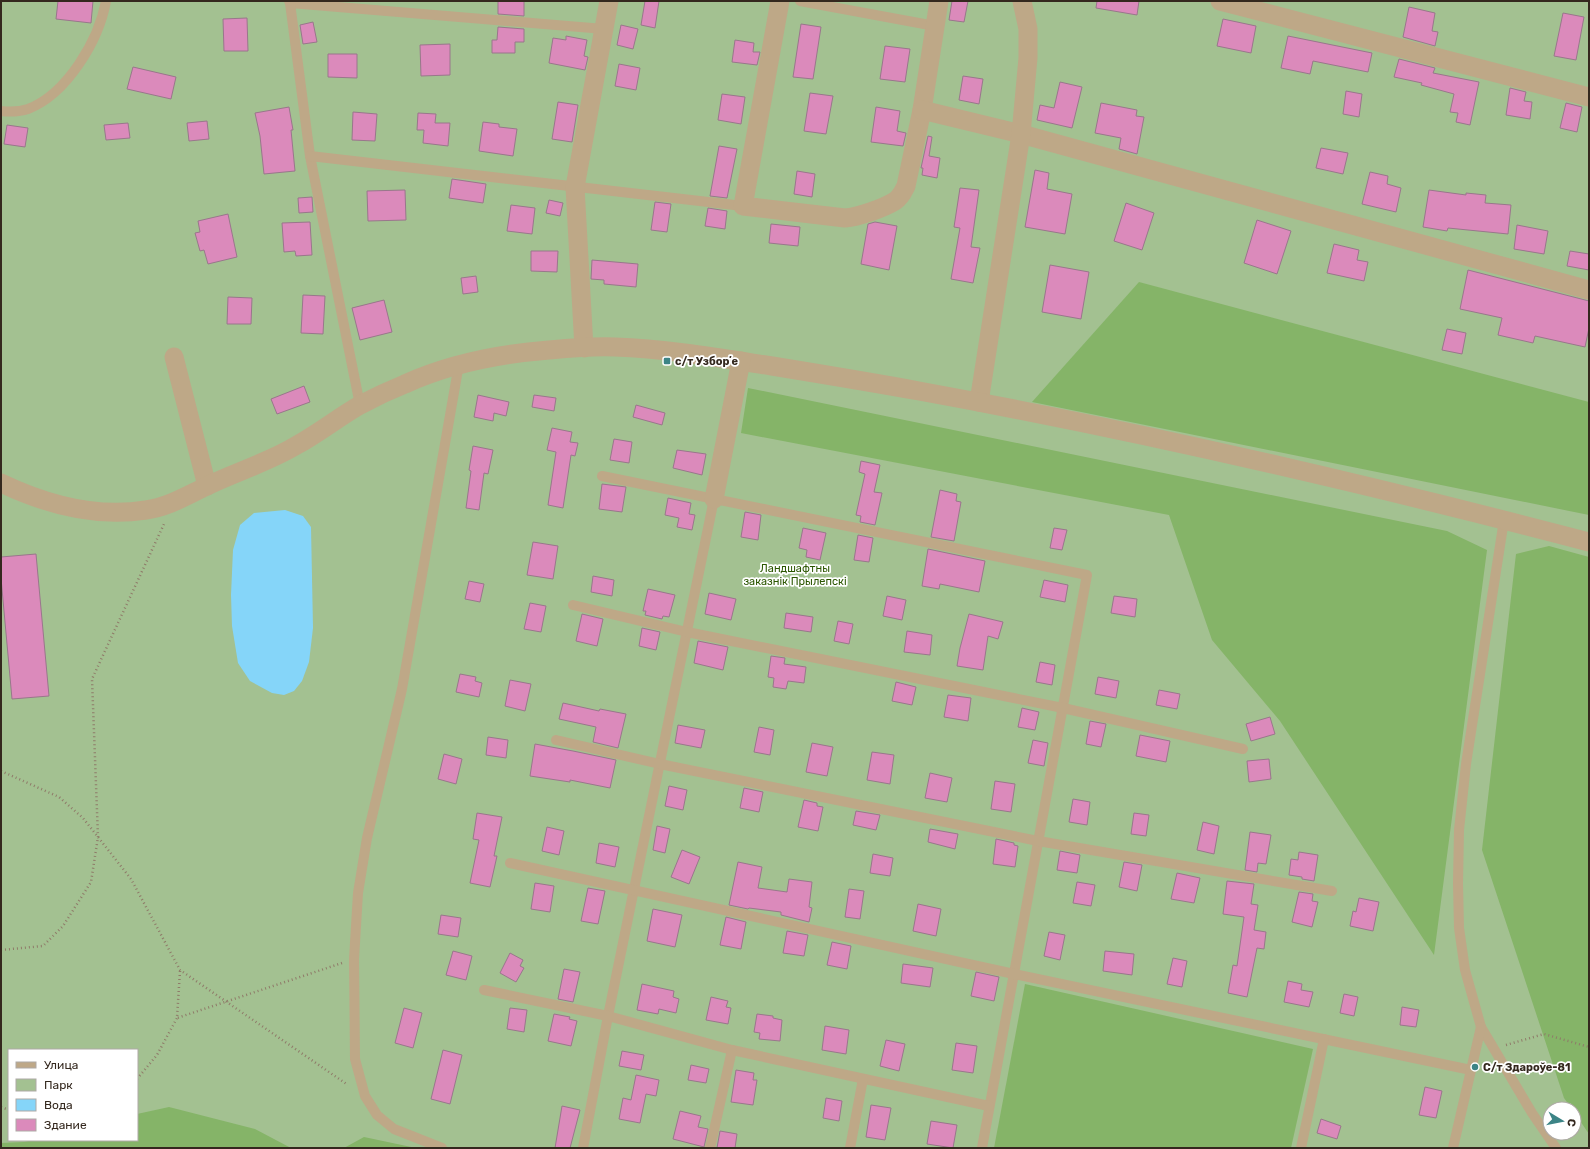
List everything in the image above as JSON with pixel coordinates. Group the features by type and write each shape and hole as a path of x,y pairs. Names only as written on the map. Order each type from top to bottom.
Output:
{"street":[{"path":"584,348 575,187 609,1"},
{"path":"780,1 742,206 845,218 854,218 896,201 902,195 906,186 922,110 939,1"},
{"path":"979,402 1021,134 1028,58 1028,30 1022,1"},
{"path":"1220,1 1589,97"},
{"path":"922,110 1021,134 1589,290"},
{"path":"1,484 31,496 61,505 92,511 125,512 148,510 173,503 207,486 295,447 360,405 405,383 459,364 494,356 547,350 612,347 649,349 741,361 979,402 1135,433 1295,469 1589,542"},
{"path":"174,357 207,486"},
{"path":"714,499 741,361"}],"lane":[{"path":"1,112 14,112 27,109 42,102 62,86 88,50 103,17 106,1"},
{"path":"800,1 935,26"},
{"path":"360,405 310,156 289,2 604,29"},
{"path":"310,156 742,206"},
{"path":"442,1148 394,1129 377,1115 365,1096 355,1059 354,960 358,893 367,838 402,689 459,364"},
{"path":"602,476 1087,575 982,1148"},
{"path":"583,1148 608,1016 635,891 714,499"},
{"path":"1504,520 1466,764 1459,830 1459,928 1465,970 1481,1027 1532,1113 1556,1148"},
{"path":"573,605 687,632 1063,708 1242,749"},
{"path":"556,740 660,764 1038,841 1332,891"},
{"path":"510,863 1014,974 1471,1070"},
{"path":"484,990 608,1016 732,1050 989,1106"},
{"path":"1453,1148 1481,1027"},
{"path":"1301,1148 1324,1039"},
{"path":"710,1148 732,1050"},
{"path":"850,1148 863,1079"}],"path":[{"path":"1,950 43,946 63,926 91,882 98,837 92,679 173,503"},
{"path":"1,771 59,797 83,818 131,879 180,970 365,1096"},
{"path":"177,1018 354,960"},
{"path":"138,1078 157,1055 177,1018 180,970"},
{"path":"1494,1049 1544,1034 1589,1047"}],"green space":[{"name":"Ландшафтны заказнік Прылепскі","path":"1,1 1589,1 1589,1148 1,1148"},
{"path":"1139,282 1589,402 1589,515 1032,402"},
{"path":"748,388 1447,531 1487,550 1434,955 1280,721 1212,640 1169,515 741,433"},
{"path":"1549,546 1589,557 1589,1134 1582,1124 1582,1101 1566,1101 1564,1098 1482,850 1516,554"},
{"path":"1025,984 1313,1049 1291,1148 994,1148"},
{"path":"169,1107 255,1129 291,1148 1,1148 1,1143 28,1141 138,1141 138,1114"},
{"path":"364,1137 416,1148 344,1148"}],"water":[{"path":"285,510 303,516 311,527 313,628 309,662 302,681 294,691 284,695 272,693 250,681 238,663 232,626 231,595 233,550 240,525 254,513"}],"building":[{"path":"58,1 93,1 91,23 56,19"},
{"path":"498,1 524,1 524,16 498,14"},
{"path":"645,1 659,1 655,28 641,25"},
{"path":"952,1 968,1 964,22 949,20"},
{"path":"1097,1 1139,1 1137,15 1096,8"},
{"path":"1409,7 1435,13 1432,31 1438,32 1435,46 1403,37"},
{"path":"1563,13 1584,17 1576,60 1554,56"},
{"path":"247,18 248,51 224,51 223,19"},
{"path":"1223,19 1256,26 1251,53 1217,46"},
{"path":"313,22 317,42 303,44 300,25"},
{"path":"801,24 821,27 813,79 793,77"},
{"path":"621,25 638,29 633,49 617,45"},
{"path":"498,27 524,29 524,42 515,42 515,53 492,53 492,40 497,40"},
{"path":"566,36 587,40 584,56 588,57 585,70 549,63 553,38 566,40"},
{"path":"1288,36 1372,53 1368,72 1313,61 1310,74 1281,68"},
{"path":"735,40 754,43 753,52 760,52 757,65 732,62"},
{"path":"450,44 450,75 421,76 420,45"},
{"path":"885,46 910,49 905,82 880,79"},
{"path":"328,54 357,54 357,78 328,77"},
{"path":"1399,59 1435,68 1433,73 1479,82 1470,125 1456,122 1458,113 1450,112 1454,94 1421,85 1422,83 1394,77"},
{"path":"619,64 640,68 636,90 615,86"},
{"path":"133,67 176,77 171,99 127,89"},
{"path":"963,76 983,79 979,104 959,100"},
{"path":"1060,82 1082,87 1072,128 1037,120 1040,105 1054,108"},
{"path":"1510,88 1526,92 1524,101 1532,102 1530,119 1506,115"},
{"path":"1346,91 1362,94 1359,117 1343,114"},
{"path":"810,93 833,96 826,134 804,131"},
{"path":"722,94 745,97 741,124 718,120"},
{"path":"558,102 578,105 572,142 552,139"},
{"path":"1101,103 1137,110 1136,116 1144,117 1137,154 1119,149 1121,138 1095,133"},
{"path":"1566,103 1582,107 1577,132 1560,128"},
{"path":"289,107 293,130 291,130 295,171 264,174 260,136 255,113"},
{"path":"876,107 900,111 897,131 906,133 903,146 871,142"},
{"path":"353,112 377,114 375,141 352,140"},
{"path":"418,113 436,114 435,123 450,123 448,146 423,143 424,130 417,130"},
{"path":"207,121 209,139 189,141 187,123"},
{"path":"483,122 499,124 499,127 517,129 513,156 479,151"},
{"path":"128,123 130,138 106,140 104,125"},
{"path":"7,125 28,128 25,147 4,144"},
{"path":"928,136 932,137 929,156 940,158 937,178 922,175 923,168 921,168"},
{"path":"719,146 737,149 727,198 710,196"},
{"path":"1321,148 1348,153 1343,174 1316,168"},
{"path":"1035,170 1049,173 1047,189 1072,194 1065,234 1025,227"},
{"path":"797,171 815,174 812,197 794,194"},
{"path":"1370,172 1388,176 1387,184 1401,188 1396,212 1362,204"},
{"path":"452,179 486,184 483,203 449,198"},
{"path":"960,188 979,190 971,247 980,248 973,283 951,279 960,228 954,227"},
{"path":"405,190 406,220 368,221 367,191"},
{"path":"1429,190 1466,195 1466,193 1486,195 1485,203 1511,205 1508,234 1448,228 1447,231 1423,227"},
{"path":"312,197 313,212 299,213 298,198"},
{"path":"549,200 563,203 560,216 546,213"},
{"path":"655,202 671,204 667,232 651,230"},
{"path":"1126,203 1154,213 1142,250 1114,241"},
{"path":"511,205 535,208 532,234 507,231"},
{"path":"708,208 727,211 725,229 705,226"},
{"path":"228,214 237,257 208,264 204,250 200,251 195,233 200,232 198,221"},
{"path":"1257,220 1291,231 1277,274 1244,263"},
{"path":"310,222 312,255 296,256 295,251 284,252 282,223"},
{"path":"875,222 897,226 889,270 861,264 868,224"},
{"path":"771,224 800,227 798,246 769,243"},
{"path":"1517,225 1548,231 1544,254 1514,249"},
{"path":"1334,244 1359,250 1357,260 1368,262 1364,281 1327,273"},
{"path":"531,251 558,251 557,272 531,271"},
{"path":"1570,251 1589,254 1589,270 1567,266"},
{"path":"592,260 638,264 636,287 604,284 604,280 591,279"},
{"path":"1050,265 1089,272 1081,319 1042,312"},
{"path":"1468,270 1589,301 1589,328 1585,347 1535,336 1533,343 1498,335 1502,318 1460,309"},
{"path":"476,276 478,292 463,294 461,278"},
{"path":"303,295 325,296 323,334 301,333"},
{"path":"228,297 252,298 251,324 227,324"},
{"path":"384,300 392,332 360,340 352,308"},
{"path":"1447,329 1466,333 1462,354 1442,350"},
{"path":"304,386 310,402 277,414 271,399"},
{"path":"478,395 509,402 506,416 494,413 493,421 474,417"},
{"path":"534,395 556,398 554,411 532,407"},
{"path":"636,405 665,413 662,425 633,417"},
{"path":"552,428 572,432 570,442 578,443 575,456 571,455 563,508 548,505 556,452 547,450"},
{"path":"614,439 632,442 629,463 610,460"},
{"path":"473,446 493,450 488,474 484,473 479,510 466,508 471,471 469,470"},
{"path":"677,450 706,454 702,475 673,468"},
{"path":"861,461 880,465 874,492 882,493 875,525 860,522 861,516 856,515 865,474 859,472"},
{"path":"602,484 626,487 622,512 599,509"},
{"path":"940,490 957,494 956,501 961,502 954,541 931,537"},
{"path":"668,498 691,503 689,514 695,515 692,530 677,527 679,518 665,515"},
{"path":"745,512 761,515 758,540 741,537"},
{"path":"803,528 826,533 820,560 806,557 807,550 799,548"},
{"path":"1054,528 1067,530 1062,550 1050,548"},
{"path":"858,535 873,538 869,562 854,560"},
{"path":"533,542 558,546 553,579 527,575"},
{"path":"928,549 985,561 979,592 940,584 939,589 922,586"},
{"path":"36,554 49,696 12,699 1,578 1,557"},
{"path":"593,576 614,580 612,596 591,592"},
{"path":"1044,580 1068,585 1065,602 1040,597"},
{"path":"469,581 484,584 480,602 465,599"},
{"path":"648,589 675,595 669,617 663,616 662,619 645,615 646,611 643,611"},
{"path":"709,593 736,599 731,620 705,614"},
{"path":"887,596 906,600 902,620 883,616"},
{"path":"1114,596 1137,599 1135,617 1111,613"},
{"path":"530,603 546,606 541,632 524,629"},
{"path":"786,613 813,617 811,632 784,628"},
{"path":"582,614 603,619 597,646 576,641"},
{"path":"969,614 1003,622 998,639 988,636 983,670 957,666"},
{"path":"838,621 853,624 849,644 834,641"},
{"path":"642,628 660,632 656,650 639,646"},
{"path":"907,631 932,635 930,655 904,652"},
{"path":"698,641 728,647 723,670 694,663"},
{"path":"771,656 785,658 784,664 806,667 804,683 788,681 786,689 773,687 774,678 768,677"},
{"path":"1040,662 1055,665 1052,685 1036,682"},
{"path":"460,674 476,677 475,681 482,683 479,697 456,692"},
{"path":"1098,677 1119,681 1116,698 1095,694"},
{"path":"510,680 531,684 525,711 505,706"},
{"path":"896,682 916,687 912,705 892,701"},
{"path":"1159,690 1180,694 1177,709 1156,705"},
{"path":"948,695 971,698 968,721 944,717"},
{"path":"563,703 599,711 600,709 626,714 618,748 593,742 596,727 559,719"},
{"path":"1022,708 1039,712 1035,730 1018,727"},
{"path":"1270,717 1275,734 1251,741 1246,724"},
{"path":"1090,721 1106,724 1101,747 1086,744"},
{"path":"678,725 705,730 701,748 675,743"},
{"path":"759,727 774,730 770,755 754,752"},
{"path":"1140,735 1170,741 1166,762 1136,756"},
{"path":"488,737 508,740 506,758 486,755"},
{"path":"1033,740 1048,743 1044,766 1028,763"},
{"path":"812,743 833,747 827,776 806,772"},
{"path":"535,744 616,760 610,788 570,780 570,782 530,776"},
{"path":"872,752 894,755 890,784 867,780"},
{"path":"444,754 462,759 456,784 438,779"},
{"path":"1269,759 1271,779 1249,782 1247,761"},
{"path":"930,773 952,778 947,802 925,798"},
{"path":"995,781 1015,784 1011,812 991,809"},
{"path":"669,786 687,790 683,810 665,806"},
{"path":"744,788 763,792 759,812 740,808"},
{"path":"1073,799 1090,802 1087,825 1069,822"},
{"path":"804,800 817,803 817,806 823,807 818,831 798,827"},
{"path":"856,811 880,815 876,830 853,825"},
{"path":"477,813 502,817 494,856 497,856 490,887 470,883 479,840 473,839"},
{"path":"1134,813 1149,815 1146,836 1131,834"},
{"path":"1203,822 1219,826 1214,854 1197,850"},
{"path":"657,826 670,829 665,853 653,850"},
{"path":"547,827 564,831 559,855 542,851"},
{"path":"930,829 958,834 955,849 928,842"},
{"path":"1250,832 1271,835 1266,864 1258,863 1257,872 1245,870"},
{"path":"996,839 1014,843 1014,845 1018,846 1015,867 993,864"},
{"path":"599,843 619,847 615,867 596,863"},
{"path":"682,850 700,857 689,884 671,877"},
{"path":"1060,851 1080,855 1077,873 1057,870"},
{"path":"1299,852 1318,855 1314,881 1289,875 1291,859 1298,860"},
{"path":"873,854 893,858 890,876 870,873"},
{"path":"738,862 762,867 758,888 787,892 789,879 812,882 809,907 812,908 809,922 781,915 781,912 748,909 729,905"},
{"path":"1124,862 1142,865 1137,891 1119,887"},
{"path":"1177,873 1200,878 1194,903 1171,899"},
{"path":"1227,881 1254,884 1251,904 1258,905 1254,930 1266,932 1264,949 1257,948 1247,997 1228,993 1233,965 1237,966 1244,917 1223,914"},
{"path":"1077,882 1095,885 1091,906 1073,903"},
{"path":"535,883 554,886 550,912 531,909"},
{"path":"588,888 605,891 598,924 581,921"},
{"path":"849,889 864,891 860,919 845,917"},
{"path":"1299,892 1313,894 1312,901 1318,902 1312,927 1292,922"},
{"path":"1359,898 1379,902 1373,931 1350,926 1353,911 1356,912"},
{"path":"918,904 941,909 936,936 913,931"},
{"path":"653,909 682,915 675,947 647,941"},
{"path":"441,915 461,918 458,937 438,934"},
{"path":"726,917 746,922 741,949 720,945"},
{"path":"787,931 808,935 804,956 783,953"},
{"path":"1049,932 1065,935 1060,960 1044,956"},
{"path":"832,942 851,946 847,969 827,965"},
{"path":"453,951 472,956 466,980 446,975"},
{"path":"1105,951 1134,954 1132,975 1103,971"},
{"path":"510,953 523,960 520,966 524,968 516,982 500,973"},
{"path":"1173,958 1187,961 1182,987 1167,984"},
{"path":"903,964 933,968 930,987 901,983"},
{"path":"564,969 580,972 573,1002 558,999"},
{"path":"976,972 999,977 994,1001 971,996"},
{"path":"1288,981 1302,984 1301,990 1313,992 1309,1007 1284,1002"},
{"path":"642,984 674,991 673,997 679,999 676,1013 659,1009 658,1014 637,1010"},
{"path":"1344,994 1358,997 1354,1016 1340,1013"},
{"path":"711,997 728,1001 726,1007 731,1008 728,1024 706,1020"},
{"path":"1402,1007 1419,1010 1416,1027 1400,1025"},
{"path":"404,1008 422,1013 413,1048 395,1043"},
{"path":"510,1008 527,1010 524,1032 507,1029"},
{"path":"554,1014 570,1017 569,1019 577,1021 571,1046 548,1041"},
{"path":"757,1014 773,1016 773,1018 782,1020 780,1041 759,1039 760,1033 754,1032"},
{"path":"825,1026 849,1030 846,1054 822,1050"},
{"path":"886,1040 905,1044 899,1071 880,1066"},
{"path":"956,1043 977,1046 973,1073 952,1070"},
{"path":"443,1050 462,1055 450,1104 431,1099"},
{"path":"622,1051 644,1055 641,1070 619,1066"},
{"path":"691,1065 709,1069 706,1083 688,1080"},
{"path":"736,1070 754,1073 753,1080 757,1080 753,1105 731,1102"},
{"path":"636,1075 659,1080 656,1096 646,1094 640,1123 619,1119 623,1098 631,1100"},
{"path":"1425,1087 1442,1091 1436,1118 1419,1115"},
{"path":"826,1098 842,1101 839,1121 823,1118"},
{"path":"871,1105 891,1108 885,1140 866,1137"},
{"path":"562,1106 580,1110 570,1148 555,1148"},
{"path":"680,1111 701,1116 698,1127 708,1129 704,1147 673,1139"},
{"path":"1321,1119 1341,1126 1337,1139 1317,1133"},
{"path":"931,1121 957,1125 953,1148 927,1144"},
{"path":"720,1131 737,1134 735,1148 717,1148"}],"place":[{"name":"с/т Узборʼе","path":"667,361"},
{"name":"С/т Здароўе-81","path":"1475,1067"}]}
